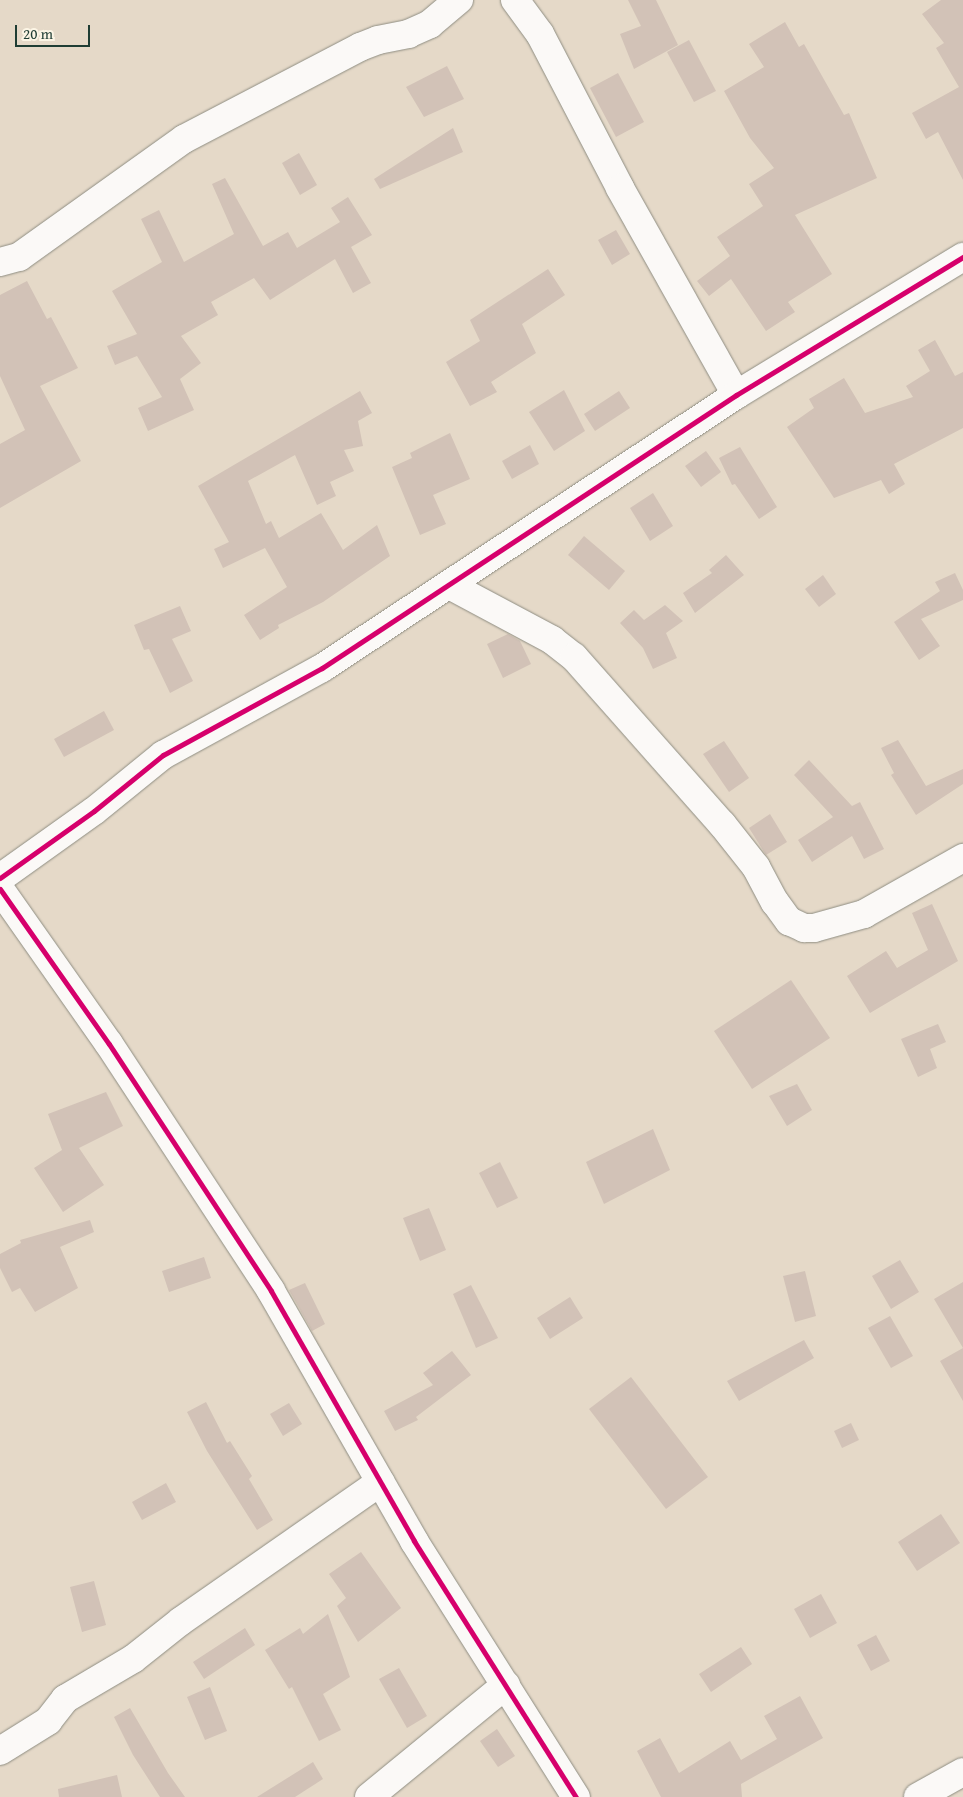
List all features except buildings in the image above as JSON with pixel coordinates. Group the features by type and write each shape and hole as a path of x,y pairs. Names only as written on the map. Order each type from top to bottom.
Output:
{"street":[{"path":"0,262 19,257 184,139 360,47 378,40 408,34 430,24 458,0"},
{"path":"515,0 540,34 620,188 736,395"},
{"path":"0,878 94,811 163,755 322,668 451,586 736,395 963,257"},
{"path":"451,586 552,640 574,657 728,831 756,867 774,902 789,921 804,928 814,928 864,914 963,858"},
{"path":"0,889 109,1044 271,1291 414,1541 576,1797"},
{"path":"0,1751 48,1721 65,1699 133,1659 181,1621 380,1482"},
{"path":"369,1797 506,1686"},
{"path":"918,1797 963,1772"}],"cycle path":[{"path":"0,878 94,811 163,755 322,668 736,395 963,257"},
{"path":"0,889 109,1044 271,1291 414,1541 576,1797"}]}
